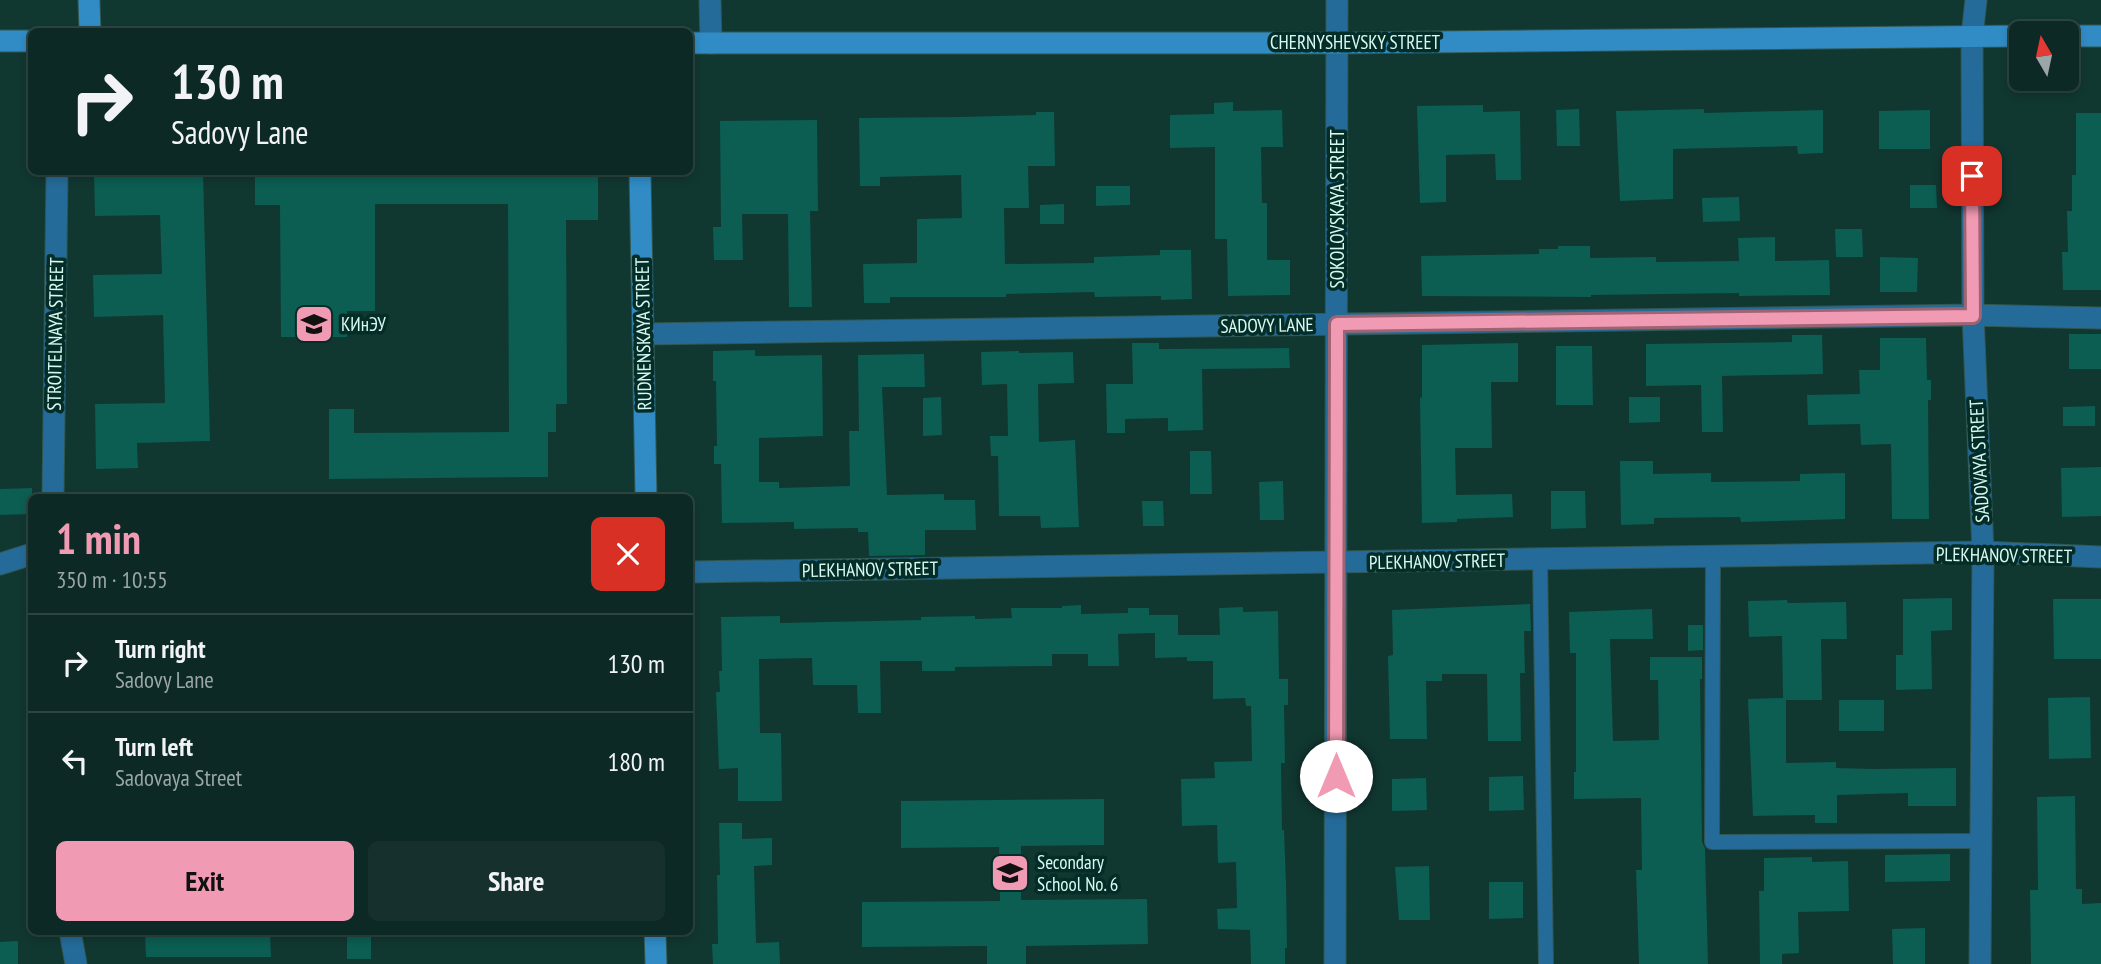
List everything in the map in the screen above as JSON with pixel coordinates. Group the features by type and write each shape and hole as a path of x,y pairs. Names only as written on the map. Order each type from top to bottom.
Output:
{"street":[{"path":"89,0 90,28"},
{"path":"700,43 710,0"},
{"name":"SOKOLOVSKAYA STREET","path":"1335,964 1337,0"},
{"name":"SADOVAYA STREET","path":"1976,0 1972,36 1973,316 1983,552 1980,964"},
{"name":"CHERNYSHEVSKY STREET","path":"700,43 1338,43 2009,36"},
{"path":"2079,36 2101,36"},
{"path":"0,41 28,41"},
{"name":"STROITELNAYA STREET","path":"53,494 57,175"},
{"name":"RUDNENSKAYA STREET","path":"640,175 646,494"},
{"name":"SADOVY LANE","path":"643,334 1973,316 2101,318"},
{"name":"PLEKHANOV STREET","path":"693,572 1983,552 2101,557"},
{"path":"0,564 28,555"},
{"path":"71,935 76,964"},
{"path":"655,935 656,964"}],"lane":[{"path":"1713,556 1712,842 1981,841"},
{"path":"1540,559 1546,964"}],"building":[{"path":"1233,102 1233,111 1282,110 1283,147 1261,147 1262,203 1267,203 1267,260 1290,260 1290,295 1228,296 1227,239 1215,239 1215,147 1170,148 1170,115 1214,114 1214,103"},
{"path":"1483,105 1483,112 1520,111 1521,180 1496,180 1495,154 1446,155 1446,202 1420,203 1417,106"},
{"path":"1579,109 1580,146 1557,146 1556,110"},
{"path":"1704,109 1704,113 1823,110 1823,153 1798,154 1797,146 1673,149 1673,199 1620,201 1616,111"},
{"path":"1930,110 1930,149 1879,149 1879,111"},
{"path":"1036,112 1054,112 1055,166 1028,166 1029,208 1004,208 1005,264 1094,263 1094,257 1160,255 1160,250 1191,250 1192,299 1161,300 1161,296 1095,297 1094,292 1006,294 1006,297 890,297 890,303 864,303 863,264 917,263 917,219 962,218 961,175 880,177 880,186 860,186 859,118 1036,115"},
{"path":"2076,113 2101,113 2101,290 2063,290 2062,252 2068,252 2067,211 2072,211 2072,175 2076,175"},
{"path":"817,120 818,211 810,211 812,307 789,307 788,214 742,214 743,260 714,260 713,227 721,227 720,121"},
{"path":"94,175 203,175 210,441 137,443 138,468 96,469 95,404 165,403 163,315 94,317 93,275 162,274 160,215 95,216"},
{"name":"КИнЭУ","path":"255,175 598,175 598,220 566,220 567,404 556,404 556,432 548,432 548,477 329,479 329,409 354,409 354,433 509,432 508,204 375,204 375,311 347,311 347,337 281,337 280,205 255,205"},
{"path":"1910,185 1936,185 1937,208 1910,208"},
{"path":"1096,186 1130,186 1130,205 1096,206"},
{"path":"1739,197 1740,221 1703,222 1702,198"},
{"path":"1064,204 1064,224 1040,224 1040,205"},
{"path":"1835,229 1862,229 1863,257 1836,257"},
{"path":"1775,237 1775,261 1829,260 1830,295 1739,296 1739,293 1591,297 1422,296 1421,256 1539,254 1539,249 1558,249 1558,246 1590,246 1590,258 1656,257 1656,262 1739,261 1738,238"},
{"path":"1880,257 1918,258 1917,292 1880,292"},
{"path":"2069,334 2101,334 2101,369 2069,369"},
{"path":"1792,335 1822,335 1823,374 1722,376 1723,432 1702,432 1701,385 1646,386 1646,344 1792,342"},
{"path":"1880,338 1926,338 1927,380 1931,380 1931,400 1928,400 1929,519 1892,519 1891,444 1861,445 1860,424 1808,425 1807,395 1860,394 1859,370 1880,370"},
{"path":"1132,343 1159,343 1159,349 1289,348 1290,368 1202,369 1203,430 1168,431 1168,418 1125,419 1125,433 1107,433 1106,384 1133,384"},
{"path":"1518,343 1518,382 1491,382 1492,448 1455,448 1456,495 1512,494 1513,517 1422,523 1422,345"},
{"path":"1556,346 1592,346 1593,405 1556,405"},
{"path":"755,350 755,356 822,355 823,436 759,438 759,482 779,482 779,488 850,486 849,431 859,431 858,355 924,354 925,387 882,387 887,495 944,494 944,500 975,500 976,530 925,530 925,555 869,556 868,532 858,532 858,528 794,529 794,522 722,523 721,464 714,464 714,446 717,446 713,351"},
{"path":"981,352 1073,352 1074,383 1038,384 1039,442 1075,440 1079,527 1041,528 1040,516 999,516 998,456 991,456 990,436 1008,436 1007,384 982,385"},
{"path":"941,397 942,435 923,436 923,398"},
{"path":"1629,397 1660,397 1660,422 1629,423"},
{"path":"2095,406 2095,426 2063,426 2063,407"},
{"path":"1190,451 1211,451 1212,494 1190,494"},
{"path":"1620,461 1653,461 1653,474 1711,473 1711,482 1800,481 1800,474 1845,473 1845,519 1741,522 1740,517 1654,518 1654,524 1621,525"},
{"path":"2101,467 2101,516 2062,517 2061,468"},
{"path":"1283,481 1284,520 1260,520 1259,482"},
{"path":"32,488 32,494 28,494 28,514 0,515 0,489"},
{"path":"1551,491 1585,491 1586,528 1551,529"},
{"path":"1142,501 1163,501 1164,526 1143,526"},
{"path":"1952,598 1952,630 1931,631 1932,689 1896,690 1896,655 1903,655 1903,599"},
{"path":"2053,599 2101,599 2101,659 2054,659"},
{"path":"1787,600 1788,603 1846,602 1847,639 1821,639 1822,700 1786,700 1786,763 1836,762 1836,768 1956,768 1956,806 1908,806 1908,793 1837,795 1837,823 1815,823 1815,815 1753,816 1748,699 1783,698 1782,636 1749,637 1748,601"},
{"path":"1530,604 1531,631 1524,631 1525,673 1520,673 1521,741 1488,741 1487,674 1442,674 1442,681 1426,681 1427,739 1390,739 1388,656 1393,655 1392,610"},
{"path":"1081,605 1081,614 1128,613 1128,608 1149,608 1149,615 1178,615 1178,635 1220,635 1219,608 1243,607 1243,612 1278,611 1279,679 1288,679 1288,705 1284,705 1285,763 1281,763 1286,883 1285,964 1251,964 1250,930 1218,929 1217,909 1237,908 1236,862 1218,863 1217,825 1182,826 1181,779 1215,778 1214,762 1252,761 1251,706 1246,706 1245,698 1213,699 1213,661 1187,661 1187,657 1155,658 1155,633 1118,634 1119,666 1088,666 1088,654 1052,654 1052,666 955,667 955,671 922,671 922,661 880,661 881,713 858,713 857,685 813,685 812,658 759,659 760,733 781,733 782,801 738,801 738,768 719,769 716,692 720,692 719,671 722,671 721,617 780,616 780,623 921,620 921,617 1012,618 1011,608 1062,608"},
{"path":"1652,609 1653,639 1610,639 1613,741 1659,740 1658,680 1650,680 1650,657 1702,657 1702,842 1705,848 1708,964 1639,964 1636,870 1642,870 1641,798 1574,799 1576,653 1570,653 1569,612"},
{"path":"1688,625 1703,625 1703,650 1688,651"},
{"path":"2090,697 2091,758 2049,759 2048,698"},
{"path":"1839,700 1884,700 1884,731 1839,731"},
{"path":"1523,776 1524,810 1489,811 1489,777"},
{"path":"1426,778 1427,810 1392,811 1392,779"},
{"path":"2075,796 2076,889 2082,889 2082,904 2101,903 2101,964 2031,964 2030,890 2038,890 2037,797"},
{"name":"Secondary School No. 6","path":"1104,799 1104,845 1021,846 1021,900 1147,899 1148,944 1026,946 1026,964 987,964 987,946 862,947 862,902 1000,901 999,847 901,848 901,801"},
{"path":"719,823 742,823 742,839 772,838 772,865 754,866 756,943 779,942 780,964 713,964 712,944 718,944"},
{"path":"1950,854 1950,881 1885,882 1885,855"},
{"path":"1812,857 1812,862 1848,861 1849,911 1798,912 1799,953 1782,954 1782,964 1760,964 1759,891 1764,891 1764,858"},
{"path":"1429,866 1430,920 1399,920 1395,867"},
{"path":"1489,882 1523,882 1523,918 1489,919"},
{"path":"1925,928 1925,964 1893,964 1892,929"},
{"path":"145,935 270,935 271,957 146,957"},
{"path":"347,935 371,935 371,959 347,959"},
{"path":"18,941 18,964 0,964 0,942"}],"place":[{"name":"КИнЭУ","path":"314,324"},
{"name":"Secondary School No. 6","path":"1010,873"}],"route":[{"path":"1336,776 1337,324 1973,316 1972,176"}]}
